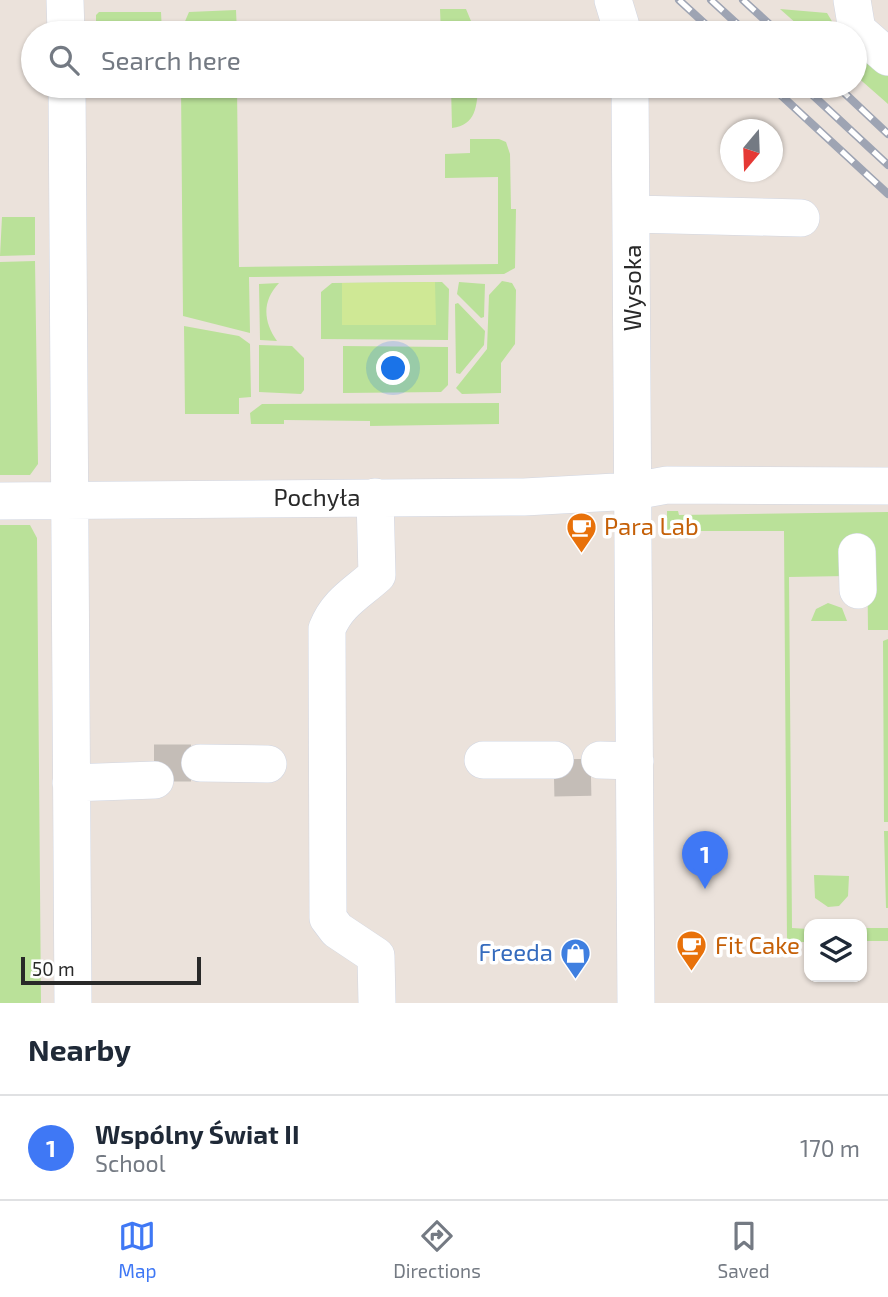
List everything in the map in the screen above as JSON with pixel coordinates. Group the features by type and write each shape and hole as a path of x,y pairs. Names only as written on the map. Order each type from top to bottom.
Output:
{"street":[{"path":"65,0 66,21"},
{"path":"613,0 619,21"},
{"path":"852,0 856,21"},
{"path":"867,39 888,57"},
{"path":"66,98 73,1003"},
{"name":"Wysoka","path":"630,98 635,491 618,769 636,1003"},
{"path":"632,214 801,218"},
{"name":"Pochyła","path":"0,501 524,497 635,491 670,485 888,486"},
{"path":"375,497 377,576 334,611 327,629 327,670 328,918 337,930 376,956 376,1003"},
{"path":"857,552 858,590"},
{"path":"483,771 554,769"},
{"path":"200,771 268,771"},
{"path":"71,773 154,772"}],"green space":[{"path":"440,9 466,9 471,21 440,21"},
{"path":"780,9 827,13 832,21 794,21"},
{"path":"236,10 236,21 185,21 189,12"},
{"path":"99,12 161,12 161,21 96,21"},
{"path":"867,56 888,74 888,104 867,86"},
{"path":"181,98 237,98 239,267 498,264 498,177 445,178 445,154 470,153 470,139 499,139 506,142 510,154 511,209 516,209 515,268 504,274 249,277 250,333 183,316"},
{"path":"451,98 477,98 471,119 452,128"},
{"path":"2,217 35,217 35,255 0,256"},
{"path":"35,261 38,464 30,475 0,475 0,262"},
{"path":"502,281 512,283 516,290 515,344 501,363 501,393 462,394 456,388 487,349 489,295"},
{"path":"435,282 436,325 342,325 342,283"},
{"path":"442,282 449,289 448,340 321,339 321,292 332,283"},
{"path":"459,282 485,284 484,317 481,318 457,294"},
{"path":"279,283 273,290 266,311 269,326 277,341 260,340 259,284"},
{"path":"458,303 485,331 484,345 460,374 456,373 455,304"},
{"path":"184,326 239,336 250,344 251,397 239,398 239,414 185,414"},
{"path":"259,345 292,346 304,358 304,390 301,394 259,392"},
{"path":"343,346 448,347 448,385 441,392 343,393"},
{"path":"499,403 499,424 370,426 370,421 284,420 284,424 251,424 250,413 262,404"},
{"path":"667,511 678,511 679,515 888,512 888,630 868,630 867,547 846,576 789,577 792,928 804,929 804,942 787,942 784,531 667,531"},
{"path":"0,525 30,525 37,538 41,1003 0,1003"},
{"path":"828,603 842,608 847,621 811,621 816,609"},
{"path":"888,639 888,822 884,822 883,641"},
{"path":"884,831 888,831 888,908 886,908"},
{"path":"814,875 849,876 848,896 839,906 828,907 815,898"},
{"path":"867,928 888,928 888,941 867,941"}],"tunnel":[{"path":"154,763 200,763"},
{"path":"554,778 600,777"}],"railway":[{"path":"679,0 702,21"},
{"path":"711,0 734,21"},
{"path":"743,0 766,21"},
{"path":"784,98 888,194"},
{"path":"816,98 888,165"},
{"path":"850,98 888,134"}],"place":[{"name":"Para Lab","path":"581,554"},
{"name":"Wspólny Świat II","path":"705,889"},
{"name":"Fit Cake","path":"692,973"},
{"name":"Freeda","path":"576,980"}]}
